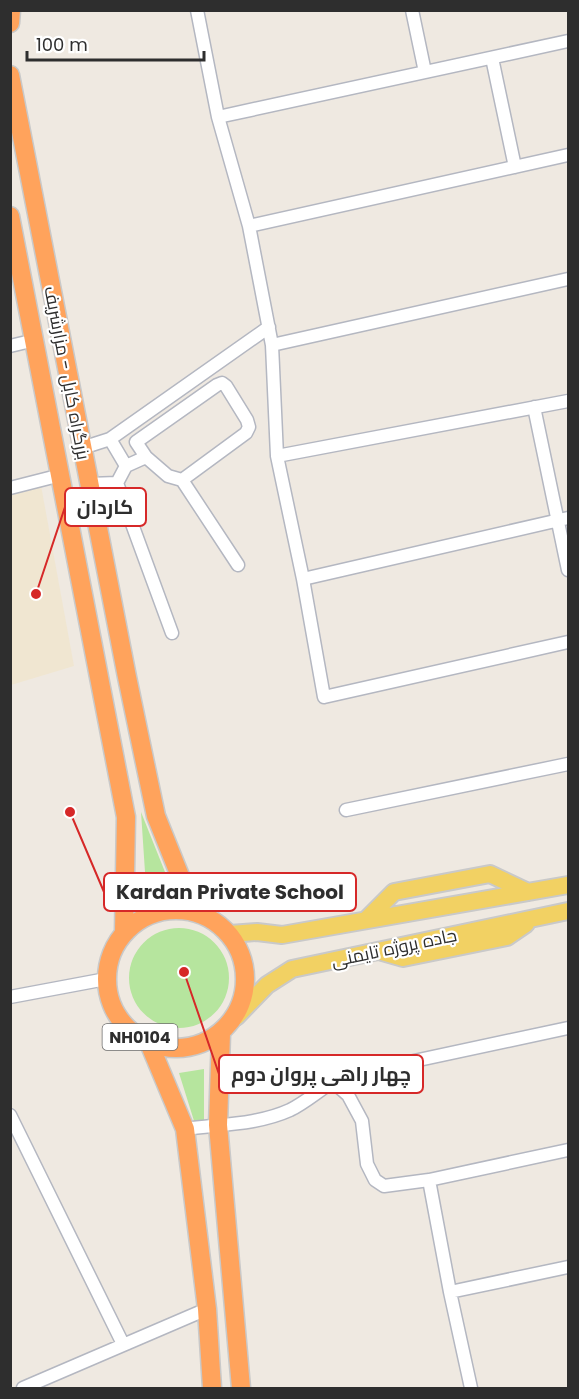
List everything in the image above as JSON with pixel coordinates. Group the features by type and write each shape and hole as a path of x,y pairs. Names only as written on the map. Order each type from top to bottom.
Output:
{"highway":[{"path":"10,23 11,10"},
{"name":"بزرگراه کابل - مزارشریف","path":"10,75 126,677 156,816 194,911"},
{"name":"بزرگراه کابل - مزارشریف","path":"10,216 62,475 126,817 124,933"},
{"name":"NH0104","path":"168,909 194,911 214,920 230,934 244,960 246,989 236,1017 221,1034 199,1046 174,1049 149,1043 127,1028 112,1006 106,979 111,954 124,933 144,917 168,909"},
{"path":"221,1034 219,1125 240,1389"},
{"name":"NH0104","path":"149,1043 185,1129 207,1309 212,1389"}],"main road":[{"path":"366,920 394,892 490,874 528,892"},
{"name":"جاده پروژه تایمنی","path":"230,934 257,932 282,935 568,885"},
{"name":"جاده پروژه تایمنی","path":"236,1017 267,985 292,969 568,912"}],"street":[{"path":"197,10 218,117 249,226 269,327 278,456 324,697 568,642"},
{"path":"412,10 425,72"},
{"path":"218,117 568,41"},
{"path":"492,58 515,167"},
{"path":"249,226 568,155"},
{"path":"272,345 568,279"},
{"path":"82,448 110,439 269,327"},
{"path":"10,346 35,340"},
{"path":"182,480 246,433 249,427 237,403 222,383 136,442 146,457 168,476 182,480 238,565"},
{"path":"278,456 568,401"},
{"path":"534,407 563,520 568,570"},
{"path":"110,439 126,466"},
{"path":"146,457 126,466 117,483 172,633"},
{"path":"10,488 62,475"},
{"path":"89,484 117,483"},
{"path":"303,579 563,520"},
{"path":"346,810 568,764"},
{"path":"10,997 106,979"},
{"path":"185,1129 265,1119 308,1101 333,1081 344,1076 568,1028"},
{"path":"333,1081 348,1095 362,1121 367,1164 375,1180 384,1186 429,1180 568,1150"},
{"path":"10,1115 123,1344"},
{"path":"429,1180 471,1389"},
{"path":"450,1292 568,1267"},
{"path":"23,1389 207,1309"}],"shaded area":[{"path":"40,480 74,666 11,685 11,488"}],"green space":[{"path":"141,812 169,882 146,887"},
{"path":"179,928 198,932 214,943 225,959 229,978 225,997 214,1013 198,1024 179,1028 160,1024 144,1013 133,997 129,978 133,959 144,943 160,932"},
{"path":"204,1069 204,1122 195,1124 179,1073"}],"place":[{"name":"کاردان","path":"36,594"},
{"name":"Kardan Private School","path":"70,812"},
{"name":"چهار راهی پروان دوم","path":"184,972"}]}
